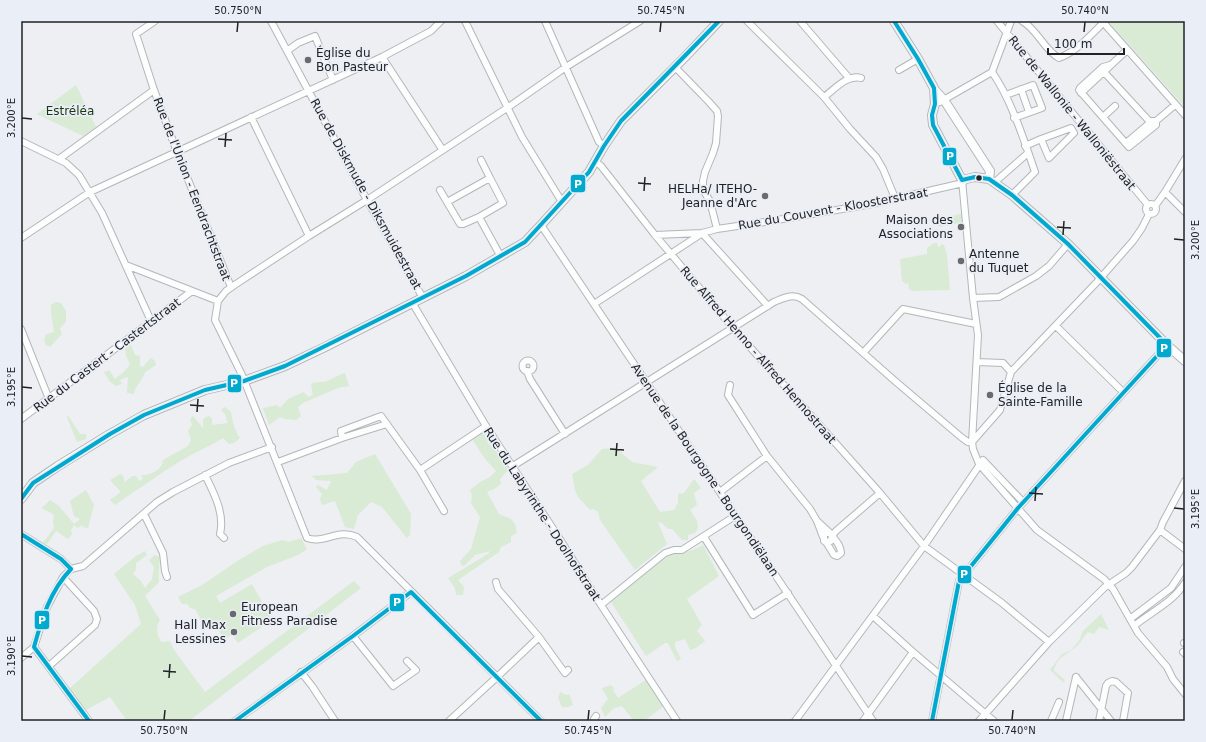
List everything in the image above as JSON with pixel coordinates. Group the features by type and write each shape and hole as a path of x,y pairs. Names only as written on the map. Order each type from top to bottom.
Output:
{"street":[{"name":"Rue de l'Union - Eendrachtstraat","path":"155,21 136,34 154,90 177,152 231,287"},
{"name":"Rue de Diskmude - Diksmuidestraat","path":"270,21 367,200 423,298"},
{"path":"21,238 90,192 382,57 431,31 441,21"},
{"path":"465,21 507,108 538,165 562,202"},
{"path":"545,21 599,142 604,146"},
{"path":"541,721 356,537 350,533 314,540 307,538 272,447 244,381 215,320 218,301 231,287 367,200 442,149 507,108 566,67 640,21"},
{"path":"747,21 824,98 850,129 876,156 895,198"},
{"path":"800,21 850,78"},
{"path":"894,21 934,88 944,100 990,171 992,180"},
{"name":"Rue de Wallonie - Walloniëstraat","path":"997,21 1151,206"},
{"path":"936,104 992,72 1011,21"},
{"path":"1022,21 1030,26 1054,55 1059,58 1066,56 1103,22 1185,115"},
{"path":"21,499 33,484 58,466 144,415 205,390 244,381 285,366 413,304 501,257 525,242 589,172 604,146 622,121 685,57 716,22"},
{"path":"286,51 298,43 315,36 333,80"},
{"path":"1081,93 1127,50"},
{"path":"382,57 442,149"},
{"path":"682,74 681,68 685,61 685,57"},
{"path":"899,70 918,59"},
{"path":"1104,72 1156,125 1129,147 1079,90 1103,67 1110,65"},
{"path":"675,67 717,111 716,143 703,181 703,190 710,201 717,229"},
{"path":"992,72 1006,95 1035,172 1012,195"},
{"path":"824,98 850,78 860,78"},
{"path":"1006,95 1033,85 1042,108 1014,118"},
{"path":"934,88 936,104 932,115 933,125 963,182 973,298 978,335 972,446 979,464 1037,530 1109,584 1134,626 1167,667 1173,679 1185,694"},
{"path":"1021,89 1029,112"},
{"path":"59,159 154,90"},
{"path":"1153,122 1175,105"},
{"path":"1103,117 1115,106"},
{"path":"251,117 309,236"},
{"path":"1025,146 1041,139 1070,128 1074,133 1049,158 1041,139"},
{"path":"21,141 59,159 70,165 76,171 102,213 151,321"},
{"path":"992,180 1028,153"},
{"path":"972,442 1000,410 1005,397 1008,378 1011,372 1056,326 1134,241 1149,214 1146,211 1165,192 1185,159"},
{"path":"440,190 460,224 479,217 503,203 481,160"},
{"name":"Rue Alfred Henno - Alfred Hennostraat","path":"595,161 601,166 655,235 733,328 880,493 924,546 1002,603 1049,642"},
{"path":"963,182 975,177 992,180 1012,195 1068,244 1167,345 1185,361"},
{"path":"447,202 490,178"},
{"name":"Rue du Couvent - Kloosterstraat","path":"655,235 702,233 717,229 817,214 872,204 963,182"},
{"path":"1165,192 1185,212"},
{"path":"479,217 501,257"},
{"name":"Avenue de la Bourgogne - Bourgondiëlaan","path":"542,225 646,383 788,593 814,635 873,721"},
{"path":"702,233 768,306"},
{"name":"Rue du Couvent - Kloosterstraat","path":"594,304 702,233"},
{"path":"973,298 999,297 1049,266 1068,244"},
{"path":"126,265 218,301"},
{"name":"Rue du Castert - Castertstraat","path":"21,419 192,291"},
{"path":"513,466 768,306 791,295 802,299 862,353 960,437 968,442 972,442"},
{"name":"Rue du Labyrinthe - Doolhofstraat","path":"413,304 486,426 677,721"},
{"path":"862,353 903,309 976,324"},
{"path":"1056,326 1123,392"},
{"path":"21,329 49,399"},
{"path":"932,721 959,581 1023,502 1167,345"},
{"path":"977,362 1003,363 1011,372"},
{"path":"527,371 530,379 565,434"},
{"path":"730,385 728,395 767,456 810,509 825,540 834,555 837,556 841,553 841,547 817,521"},
{"path":"278,462 342,438 387,424 420,470 444,511"},
{"path":"420,470 486,426"},
{"path":"21,658 34,647 47,606 63,577 71,570 83,566 157,502 173,492 230,463 272,447"},
{"path":"720,492 767,456"},
{"path":"795,721 836,666 853,640 873,616 924,546 983,460 1023,502"},
{"path":"205,475 222,519 220,534 224,538"},
{"path":"979,721 1049,642 1109,584 1126,573 1160,530 1185,481"},
{"path":"831,535 880,493"},
{"path":"144,514 163,553 167,577"},
{"path":"601,605 666,553 674,550 682,550 735,516"},
{"path":"1160,530 1185,549"},
{"path":"21,534 61,559 71,570"},
{"path":"825,540 831,541 831,535"},
{"path":"704,537 754,615 788,593"},
{"path":"1130,619 1167,592 1174,585 1185,567"},
{"path":"49,666 95,625 98,619 94,611 63,577"},
{"path":"503,578 494,583 498,589 539,636 565,672 568,670"},
{"path":"1134,626 1170,601 1185,583"},
{"path":"235,721 353,636 411,592"},
{"path":"873,616 994,721"},
{"path":"353,636 393,686 416,670 407,661"},
{"path":"449,721 539,636"},
{"path":"34,647 89,721"},
{"path":"864,721 913,652"},
{"path":"301,672 335,721"},
{"path":"1066,721 1076,677 1111,721"},
{"path":"1099,721 1107,684 1110,681 1115,681 1128,693 1123,721"},
{"path":"1051,721 1059,702"}],"green space":[{"path":"1108,21 1185,21 1185,107"},
{"name":"Estréléa","path":"76,85 96,127 83,136 37,114"},
{"path":"961,214 963,222 939,227 937,219"},
{"path":"934,243 937,243 938,247 941,246 941,244 944,245 947,254 950,290 912,291 909,289 908,283 906,284 902,281 900,259 927,254 927,248"},
{"path":"56,302 61,303 66,311 66,322 60,328 62,334 50,347 46,345 44,340 46,334 54,332 51,305"},
{"path":"131,345 135,355 140,356 140,366 143,367 151,358 155,361 156,365 145,372 134,394 127,393 128,377 120,380 122,384 116,386 110,382 104,372 109,370 115,379 125,371 130,364 126,356 125,349"},
{"path":"345,373 349,386 338,388 303,403 298,407 301,416 296,420 280,417 269,425 263,408 277,405 280,408 288,399 304,392 308,397 313,395 311,384 316,382 324,382"},
{"path":"225,407 231,412 234,426 240,438 234,443 229,444 223,438 156,476 115,505 110,500 121,492 110,480 121,474 125,482 132,476 136,476 139,481 143,479 141,475 155,471 161,466 163,460 188,446 191,440 188,431 192,425 190,419 193,416 203,428 203,420 209,416 212,419 212,425 228,423 225,414 221,410"},
{"path":"66,415 69,417 80,434 86,434 86,439 77,442"},
{"path":"483,431 488,443 509,469 500,479 501,484 487,492 499,514 511,519 515,524 517,533 511,536 511,542 501,547 499,552 458,580 464,587 463,595 456,595 455,588 448,578 488,554 490,551 475,555 464,566 461,565 460,561 471,549 480,517 471,503 472,495 470,490 480,482 490,477 496,471 485,459 472,439"},
{"path":"616,448 632,462 658,467 641,481 660,512 674,510 678,503 678,494 684,493 694,479 701,488 694,493 697,505 690,510 697,521 698,528 695,533 688,535 688,540 682,540 672,529 668,529 661,522 658,523 667,544 635,570 600,520 598,512 594,509 590,510 578,497 572,474 588,465 602,449"},
{"path":"375,454 411,514 410,535 407,538 382,507 371,502 358,515 354,529 345,527 335,501 322,505 320,499 322,494 316,487 318,485 327,490 331,481 316,480 312,476 347,473 356,462"},
{"path":"86,490 94,505 88,528 83,527 83,525 77,528 74,525 71,530 72,534 68,539 56,531 47,544 43,543 54,528 54,515 42,508 50,500 59,506 74,524 80,519 74,516 70,501"},
{"path":"301,538 307,549 298,555 267,567 216,596 220,603 252,584 272,620 238,643 232,635 224,639 213,622 205,627 195,609 190,608 187,604 182,604 178,597 202,585 263,546 282,540 289,542"},
{"path":"703,545 719,576 687,599 702,625 697,631 705,641 696,648 690,650 685,639 675,642 675,647 681,659 677,661 668,643 665,643 646,656 611,602 666,557 693,550"},
{"path":"145,551 147,555 136,563 136,569 133,574 141,581 145,588 152,579 154,567 149,560 155,555 159,557 159,582 145,596 160,620 157,628 161,642 170,641 174,650 205,692 354,581 361,588 189,721 127,721 110,697 86,710 69,689 141,624 135,605 114,574 136,556"},
{"path":"1101,614 1109,630 1099,627 1094,634 1088,632 1079,644 1060,659 1055,666 1054,671 1065,680 1064,683 1050,670 1062,654 1071,650 1079,641 1083,631"},
{"path":"646,680 664,706 644,721 634,721 622,706 614,708 605,717 601,708 608,699 602,688 611,685 614,688 613,690 618,698"},
{"path":"560,692 566,695 569,694 573,705 562,707 558,698"}],"transit line":[{"name":"P","path":"21,499 33,483 110,434 144,415 205,390 244,381 285,366 466,276 525,242 589,172 621,121 719,21"},
{"name":"P","path":"894,21 934,88 935,104 932,115 933,125 962,180 975,177 989,179 1012,195 1068,244 1167,345 1018,508 959,581 932,721"},
{"name":"P","path":"21,534 61,559 71,569 57,586 52,596 40,626 34,647 89,721"},
{"name":"P","path":"235,721 353,636 411,592 541,721"}],"place":[{"name":"Église du Bon Pasteur","path":"308,60"},
{"name":"HELHa/ ITEHO- Jeanne d'Arc","path":"765,196"},
{"name":"Maison des Associations","path":"961,227"},
{"name":"Antenne du Tuquet","path":"961,261"},
{"name":"Église de la Sainte-Famille","path":"990,395"},
{"name":"European Fitness Paradise","path":"233,614"},
{"name":"Hall Max Lessines","path":"234,632"}]}
